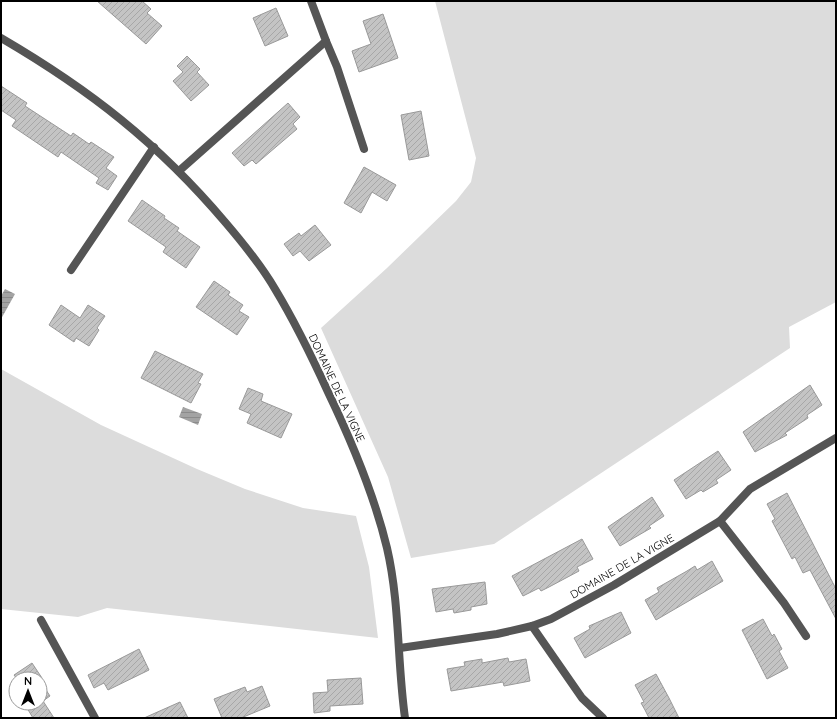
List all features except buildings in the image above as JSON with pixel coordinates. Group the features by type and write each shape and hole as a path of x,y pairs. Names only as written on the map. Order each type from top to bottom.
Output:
{"street":[{"path":"311,1 337,67 364,149"},
{"name":"DOMAINE DE LA VIGNE","path":"1,38 82,88 111,110 154,147 180,171 241,241 274,288 294,322 340,418 364,475 385,543 395,596 405,718"},
{"path":"180,171 326,41"},
{"path":"70,270 154,147"},
{"name":"DOMAINE DE LA VIGNE","path":"400,648 497,634 532,626 574,607 720,521 750,489 836,438"},
{"path":"720,521 784,603 806,636"},
{"path":"41,620 95,718"},
{"path":"532,626 582,698 603,718"}],"shaded area":[{"path":"435,1 836,1 836,302 789,327 790,348 494,544 411,558 388,477 321,328 387,268 456,201 471,182 476,158"},
{"path":"5,289 15,294 1,319 1,296"},
{"path":"1,369 101,425 197,469 245,489 303,508 356,516 369,567 378,638 107,608 78,617 1,609"},
{"path":"183,407 202,414 198,425 179,417"}]}
